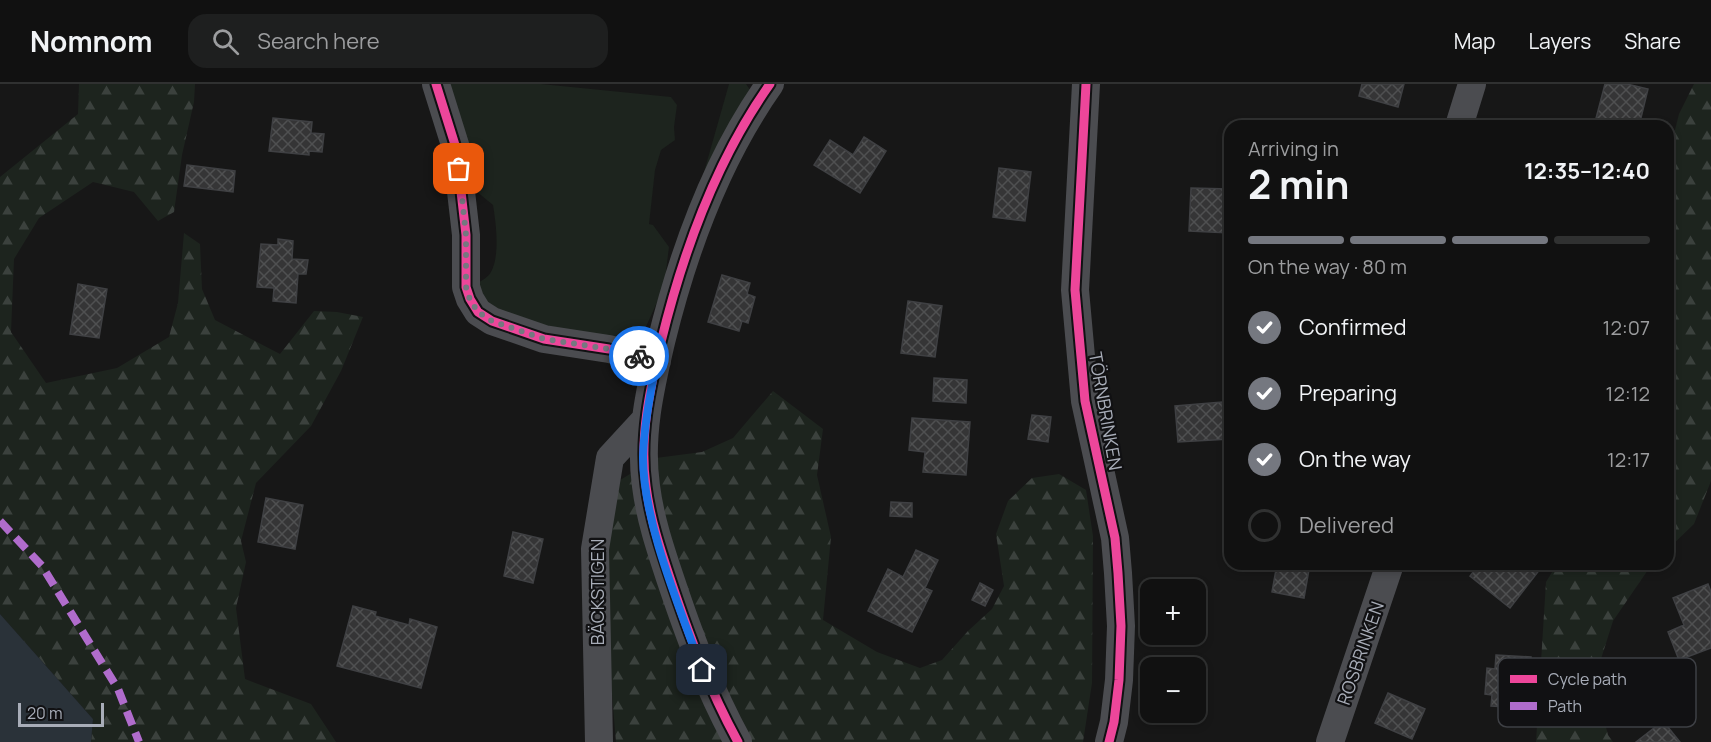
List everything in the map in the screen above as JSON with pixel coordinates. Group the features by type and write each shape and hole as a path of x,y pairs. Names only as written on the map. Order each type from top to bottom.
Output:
{"street":[{"path":"436,84 456,148 466,235 466,287 470,300 478,312 492,321 544,339 609,349 657,361"},
{"path":"738,742 702,670 656,534 646,487 643,459 645,420 657,361 672,295 689,245 723,165 757,103 771,84"},
{"name":"TÖRNBRINKEN","path":"1086,84 1075,290 1085,401 1114,538 1118,573 1121,626 1119,680 1109,742"},
{"path":"1461,120 1472,84"},
{"name":"BÄCKSTIGEN","path":"599,742 595,549 610,458 645,420"},
{"name":"ROSBRINKEN","path":"1330,742 1388,570"}],"green space":[{"path":"79,84 195,84 194,102 182,155 174,212 158,221 134,192 93,182 39,218 14,259 11,332 46,383 117,368 169,337 178,303 184,233 200,244 202,289 215,320 280,354 314,311 337,312 363,317 341,371 311,426 256,483 241,541 246,562 236,608 245,679 311,704 336,742 91,742 93,719 0,614 0,177 78,114"},
{"path":"445,84 541,84 671,97 677,105 675,140 661,150 655,170 649,224 653,225 669,247 664,287 644,331 616,338 582,335 496,313 477,295 478,283 489,275 495,260 497,241 493,205 476,191"},
{"path":"729,84 746,84 753,94 704,172"},
{"path":"1694,84 1711,84 1711,481 1694,524 1674,543 1674,134 1679,114"},
{"path":"773,391 823,429 817,475 831,537 823,620 877,652 920,668 942,660 992,609 1004,586 996,534 1008,501 1032,478 1059,474 1086,490 1093,536 1092,683 1083,742 616,742 610,670 607,520 617,482 656,458 702,452 733,438"},
{"path":"1553,570 1648,570 1613,621 1601,658 1541,658 1546,582"},
{"path":"1537,727 1606,727 1613,742 1536,742"}],"shaded area":[{"path":"0,614 93,719 91,742 0,742"}],"building":[{"path":"1362,84 1404,84 1398,107 1359,96"},
{"path":"1605,84 1627,84 1648,89 1640,120 1596,120"},
{"path":"273,118 312,122 311,133 324,134 322,152 309,151 309,155 269,151"},
{"path":"864,137 886,151 860,193 814,165 830,140 853,155"},
{"path":"187,165 235,171 233,192 184,186"},
{"path":"999,168 1031,172 1025,221 993,217"},
{"path":"1191,188 1224,189 1224,233 1189,231"},
{"path":"278,239 293,241 292,259 308,260 306,274 298,274 296,303 273,301 274,288 257,287 261,244 278,245"},
{"path":"722,275 750,283 747,294 755,297 748,323 742,321 739,331 708,322"},
{"path":"78,284 107,289 99,338 70,334"},
{"path":"908,301 942,306 935,357 901,353"},
{"path":"934,378 967,380 966,403 933,401"},
{"path":"1222,402 1224,439 1178,442 1175,406"},
{"path":"1032,415 1051,417 1048,442 1028,439"},
{"path":"912,418 970,422 966,475 923,472 925,452 909,450"},
{"path":"266,498 303,505 295,549 258,542"},
{"path":"891,502 912,503 912,517 890,516"},
{"path":"513,532 543,539 533,583 504,576"},
{"path":"916,550 938,560 925,588 932,591 912,632 868,611 888,569 903,577"},
{"path":"1276,570 1309,570 1304,598 1272,592"},
{"path":"1474,570 1539,570 1510,608 1470,576"},
{"path":"980,583 993,590 985,606 972,600"},
{"path":"1708,584 1711,592 1711,648 1678,658 1668,632 1684,625 1673,598"},
{"path":"353,606 376,612 375,616 409,625 410,619 437,627 421,688 337,666"},
{"path":"1496,655 1531,657 1498,658 1498,706 1491,706 1492,695 1485,694 1487,668 1495,669"},
{"path":"1388,693 1425,709 1412,739 1375,723"},
{"path":"1655,727 1668,727 1680,742 1636,742"}],"marked path":[{"path":"0,521 42,566 118,689 139,742"}],"cycle path":[{"path":"436,84 456,148 466,235 466,287 478,312 492,321 544,339 609,349 657,361"},
{"path":"738,742 700,662 663,555 648,498 644,449 647,413 657,360 691,241 733,144 770,84"},
{"path":"1086,84 1075,290 1085,401 1115,538 1118,573 1121,626 1119,680 1109,742"}],"way so far":[{"path":"459,169 466,235 466,287 470,300 478,312 492,321 544,339 639,356"}],"route":[{"path":"639,356 657,361 645,420 643,459 646,487 656,534 702,670"}]}
